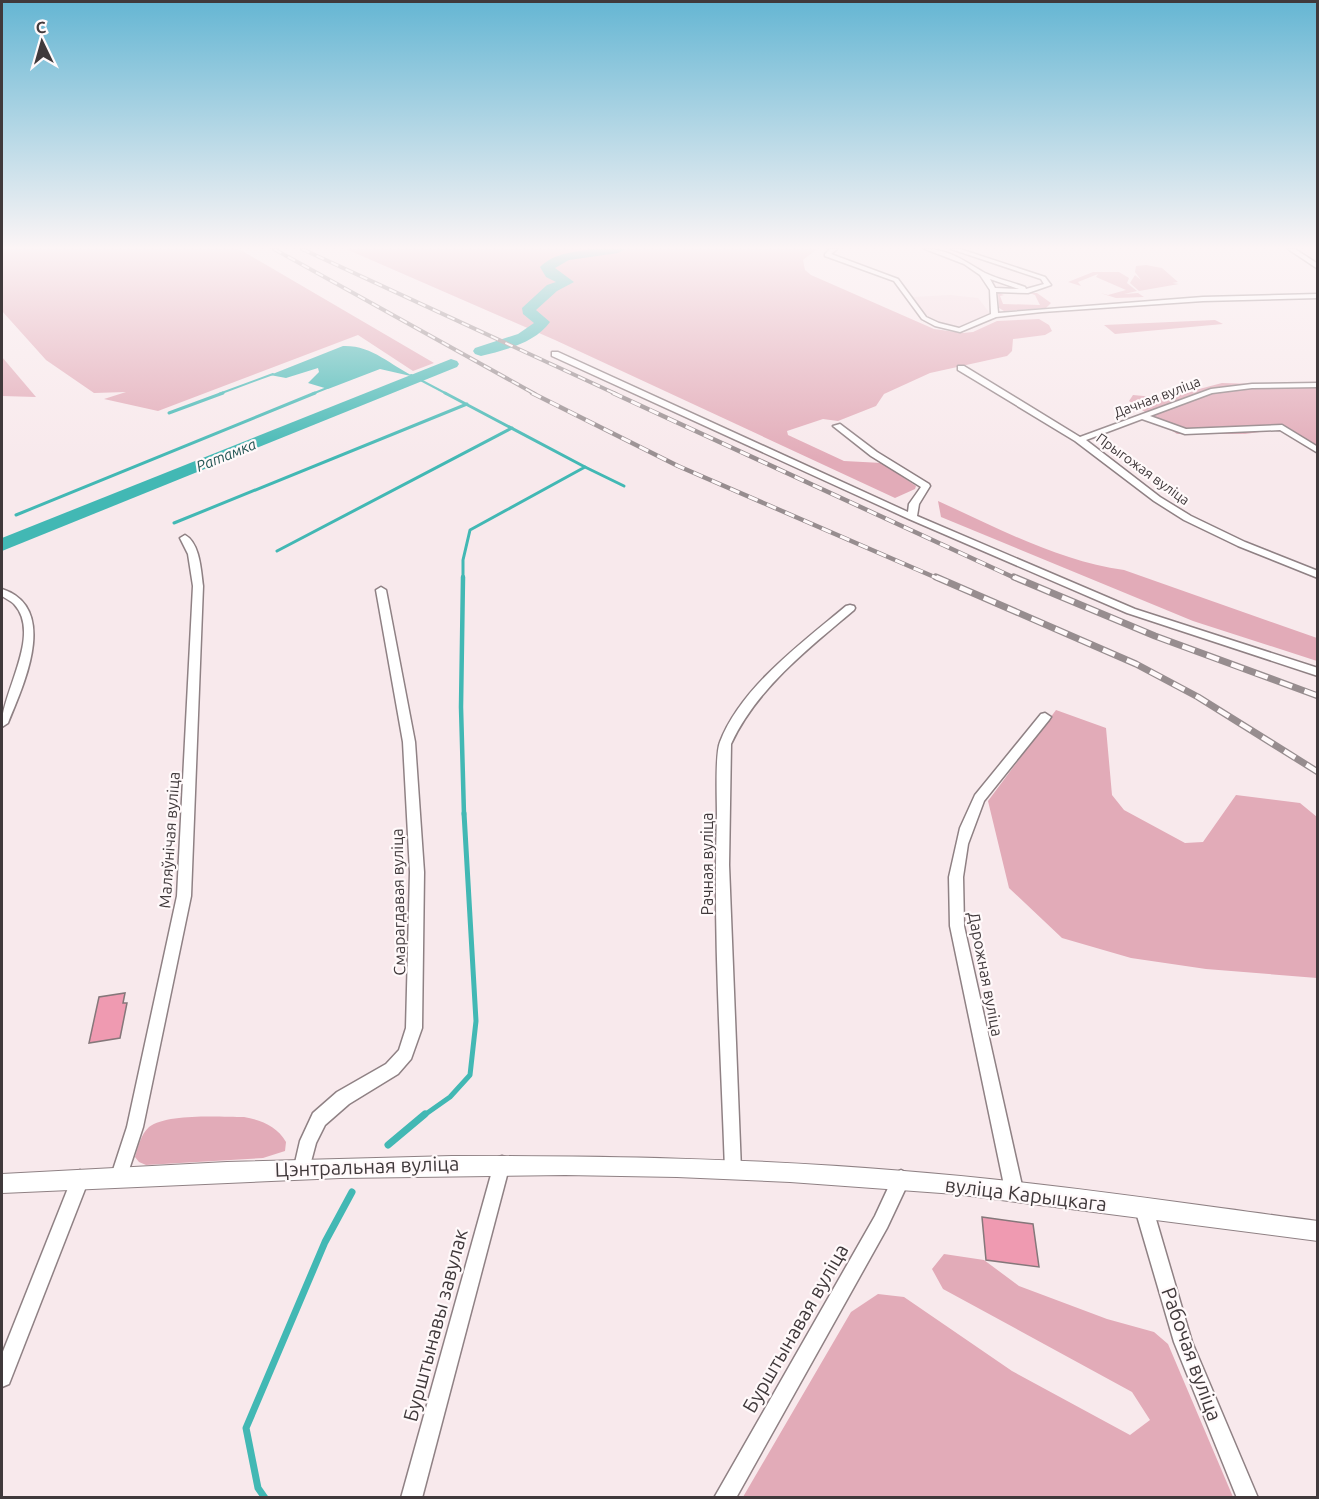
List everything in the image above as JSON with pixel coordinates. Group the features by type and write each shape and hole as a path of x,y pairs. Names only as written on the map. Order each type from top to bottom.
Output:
{"street":[{"path":"926,319 937,325 960,330 986,319"},
{"path":"555,354 912,517 1131,611 1317,672"},
{"name":"Прыгожая вуліца","path":"961,368 1079,440 1112,463 1134,483 1206,529 1224,539 1317,575"},
{"name":"Дачная вуліца","path":"1079,440 1211,391 1252,386 1317,385"},
{"path":"1144,417 1185,432 1282,427 1317,451"},
{"path":"837,426 874,454 926,486 914,504 912,517"},
{"name":"Маляўнічая вуліца","path":"119,1176 135,1127 184,896 198,586 193,554 185,538"},
{"name":"Смарагдавая вуліца","path":"302,1167 308,1141 319,1119 343,1098 392,1068 405,1054 414,1028 417,872 410,742 381,590"},
{"path":"2,592 17,601 28,622 25,661 2,723"},
{"name":"Рачная вуліца","path":"733,1170 722,876 725,744 731,728 766,684 850,608"},
{"name":"Дарожная вуліца","path":"1014,1190 957,926 954,900 955,874 972,812 979,798 1045,717"},
{"name":"Цэнтральная вуліца","path":"2,1184 302,1167 502,1164 733,1170"},
{"name":"Бурштынавы завулак","path":"411,1497 502,1164"},
{"name":"вуліца Карыцкага","path":"733,1170 901,1179 1014,1190 1144,1209 1317,1230"},
{"path":"2,1377 80,1179"},
{"name":"Бурштынавая вуліца","path":"724,1497 881,1222 901,1179"},
{"name":"Рабочая вуліца","path":"1144,1209 1183,1342 1248,1497"}],"shaded area":[{"path":"9,319 359,319 434,363 413,371 358,335 158,411 104,399 126,392 94,393 46,360"},
{"path":"507,319 911,319 934,329 963,333 973,332 997,321 1039,319 1049,325 1052,331 1045,335 1013,339 1012,351 1007,356 930,373 884,394 876,406 838,421 823,419 787,431 788,435 844,461 882,463 916,486 915,489 895,498"},
{"path":"931,319 980,319 963,327 948,326"},
{"path":"1215,320 1223,324 1115,334 1104,325"},
{"path":"2,357 36,397 2,396"},
{"path":"1222,383 1317,386 1317,452 1282,429 1245,434 1177,434 1129,401 1133,395 1165,398"},
{"path":"938,501 1052,551 1100,566 1124,570 1317,638 1317,661 1193,621 941,517"},
{"path":"1056,710 1106,728 1112,795 1124,810 1185,843 1203,842 1236,795 1300,803 1317,817 1317,978 1206,969 1131,958 1062,938 1009,888 988,801"},
{"path":"195,1117 244,1117 262,1122 278,1132 286,1142 285,1151 263,1158 146,1165 135,1157 144,1133 157,1123"},
{"path":"944,1254 984,1260 1019,1286 1107,1319 1154,1332 1168,1344 1233,1497 743,1497 851,1312 878,1294 904,1297 1012,1371 1130,1435 1150,1420 1132,1392 943,1289 932,1269"}],"water":[{"path":"343,346 372,352 415,377 380,369 328,389 308,383 319,372 318,368 286,378 270,375"}],"building":[{"path":"125,993 123,1003 127,1003 120,1038 89,1043 99,997"},
{"path":"982,1217 1033,1224 1039,1267 986,1260"}],"waterway":[{"name":"Ратамка","path":"481,351 531,333 543,322 539,319"},
{"name":"Ратамка","path":"2,545 451,364"},
{"path":"219,394 273,374"},
{"path":"411,375 447,394"},
{"path":"312,394 327,388"},
{"path":"169,413 223,393"},
{"path":"16,515 315,393"},
{"path":"445,393 466,404"},
{"path":"174,523 466,404"},
{"path":"466,404 512,428"},
{"path":"277,551 512,428"},
{"path":"512,428 585,467"},
{"path":"463,577 463,560 470,530 585,467"},
{"path":"585,467 624,486"},
{"path":"463,577 461,707 464,815"},
{"path":"423,1116 450,1097 470,1075 476,1021 464,813"},
{"path":"388,1145 425,1114"},
{"path":"265,1498 258,1488 246,1428 325,1242 352,1192"}],"railway":[{"path":"400,319 535,394"},
{"path":"453,319 616,394"},
{"path":"532,393 678,466 939,579"},
{"path":"613,393 1017,579"},
{"path":"936,577 1136,664 1198,697 1318,772"},
{"path":"1014,577 1155,636 1318,696"}]}
